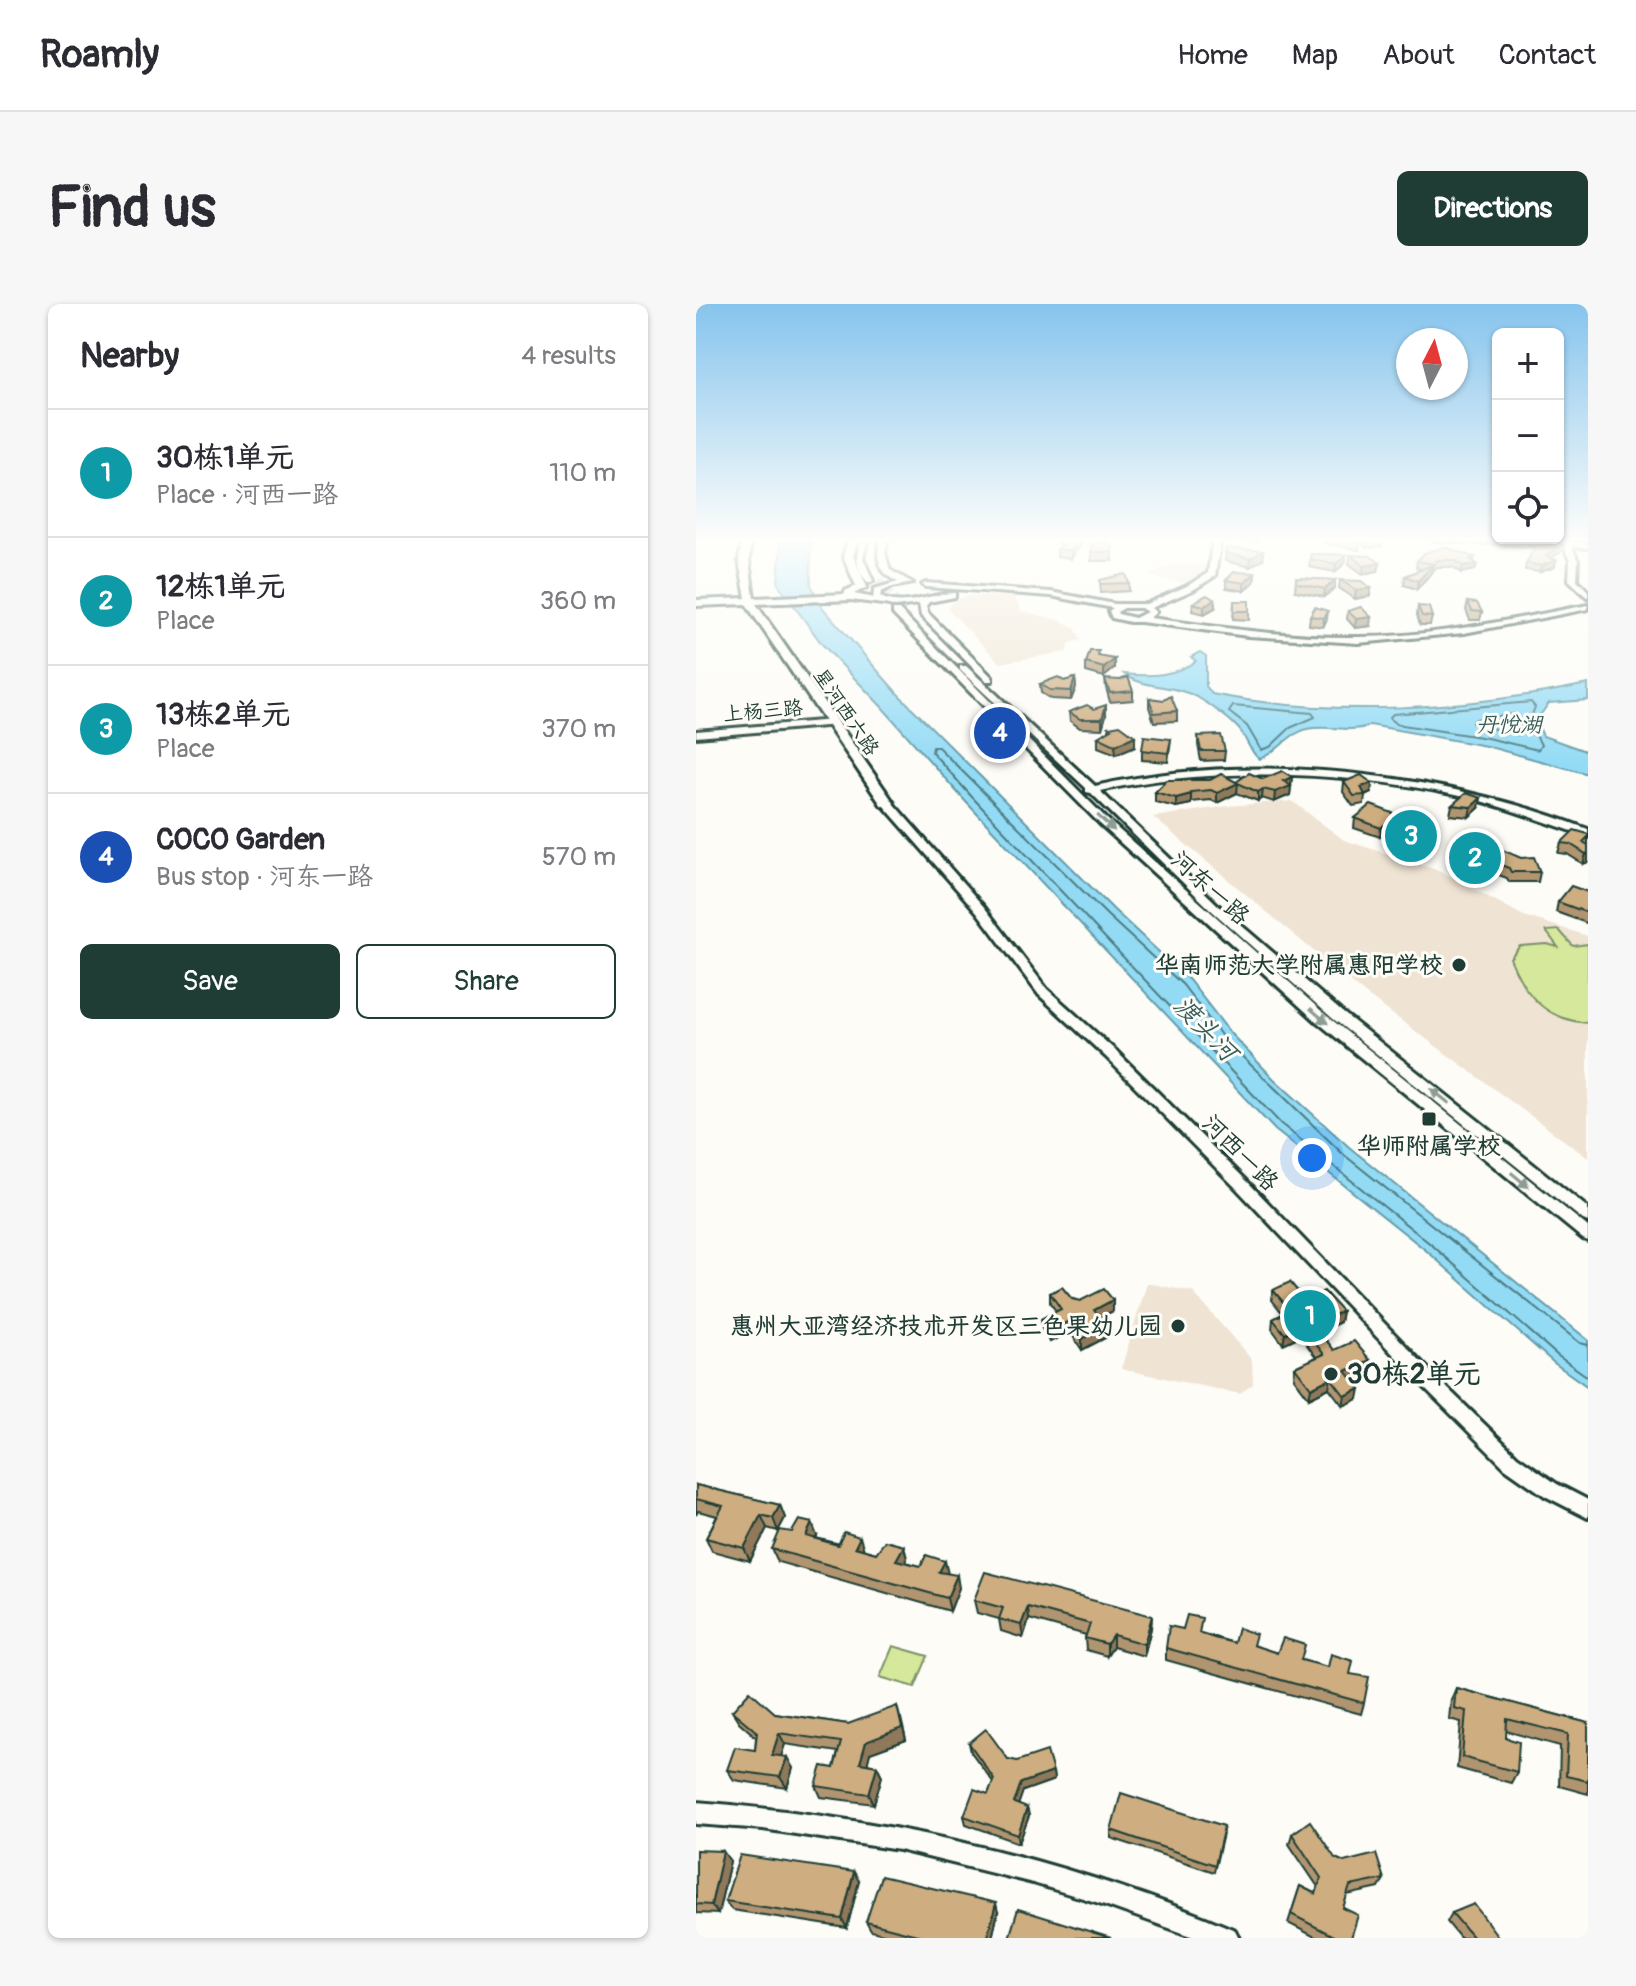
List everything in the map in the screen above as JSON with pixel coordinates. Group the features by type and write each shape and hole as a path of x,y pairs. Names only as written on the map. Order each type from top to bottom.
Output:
{"street":[{"name":"星河西六路","path":"759,614 887,803"},
{"path":"893,614 966,697 1009,729"},
{"name":"河东一路","path":"903,614 1009,729 1079,797 1321,1018 1588,1235"},
{"name":"河东一路","path":"903,614 1033,731 1215,908 1337,1015 1588,1216"},
{"path":"924,614 1010,700 1033,731"},
{"path":"1115,614 1119,618 1263,636 1358,640 1464,631 1547,614"},
{"path":"1139,619 1144,614"},
{"path":"1156,614 1162,618 1241,631 1342,636 1433,632 1530,614"},
{"name":"上杨三路","path":"696,734 834,723"},
{"path":"1079,797 1129,781 1176,775 1360,776 1486,798 1588,833"},
{"path":"1097,792 1154,784 1239,780 1382,783 1469,799 1588,841"},
{"name":"河西一路","path":"887,803 981,910 1043,992 1111,1054 1242,1185 1432,1384 1511,1462 1551,1490 1588,1509"},
{"path":"696,1813 807,1825 910,1842 1049,1878 1186,1921 1227,1938"}],"shaded area":[{"path":"953,614 1035,614 1060,620 1075,628 1081,640 1070,643 1066,652 1000,663"},
{"name":"华南师范大学附属惠阳学校","path":"1292,801 1344,840 1440,871 1524,916 1588,936 1588,1158 1365,994 1153,817"},
{"name":"惠州大亚湾经济技术开发区三色果幼儿园","path":"1147,1283 1193,1292 1252,1360 1253,1384 1240,1394 1121,1369"}],"green space":[{"path":"1559,930 1573,946 1588,944 1588,1023 1560,1017 1539,1004 1523,984 1510,958 1520,946 1547,944 1558,947 1546,931"},
{"path":"893,1646 928,1656 915,1687 880,1677"}],"water":[{"name":"渡头河","path":"800,614 828,614 898,694 1114,910 1189,980 1231,1034 1274,1079 1349,1147 1588,1340 1588,1387 1554,1363 1428,1252 1275,1130 822,644"},
{"name":"丹悦湖","path":"1200,652 1206,656 1206,686 1212,694 1305,706 1353,708 1448,704 1542,693 1588,684 1588,700 1549,703 1536,721 1543,736 1588,752 1588,774 1486,746 1370,725 1356,729 1300,731 1259,759 1238,728 1202,700 1179,690 1140,682 1124,674 1171,672 1196,661 1191,657"}],"building":[{"path":"1311,614 1326,614 1324,618"},
{"path":"1351,614 1371,617 1356,619"},
{"path":"1090,651 1099,651 1098,656 1115,659 1104,668 1086,663"},
{"path":"1058,677 1064,681 1075,678 1071,691 1050,690 1040,684"},
{"path":"1128,677 1133,691 1110,693 1105,679"},
{"path":"1171,696 1177,711 1154,713 1149,698 1164,700"},
{"path":"1087,705 1094,709 1106,705 1102,719 1080,719 1069,712"},
{"path":"1120,725 1135,736 1115,745 1098,737 1112,729 1109,727"},
{"path":"1221,735 1225,751 1201,751 1198,736"},
{"path":"1144,736 1171,739 1168,753 1142,750"},
{"path":"1282,771 1292,777 1283,781 1291,786 1275,792 1263,789 1258,792 1238,783 1217,793 1211,790 1190,792 1176,798 1155,792 1167,780 1210,780 1221,774 1236,782 1249,773 1263,779"},
{"path":"1361,775 1372,783 1361,787 1365,795 1354,796 1344,782"},
{"path":"1466,793 1481,798 1471,807 1452,805"},
{"path":"1371,805 1416,822 1426,821 1436,835 1413,837 1355,818"},
{"path":"1574,830 1588,834 1583,842 1588,845 1588,853 1561,843"},
{"path":"1470,836 1521,858 1534,857 1540,872 1511,872 1509,868 1455,848"},
{"path":"1571,886 1588,892 1588,913 1558,902"},
{"path":"1290,1282 1305,1300 1324,1291 1342,1311 1314,1325 1334,1350 1354,1341 1370,1360 1346,1371 1360,1389 1345,1396 1331,1378 1311,1388 1295,1367 1324,1354 1301,1326 1285,1334 1273,1319 1290,1310 1273,1290"},
{"path":"1062,1287 1072,1299 1080,1301 1104,1289 1113,1300 1094,1310 1107,1327 1082,1339 1069,1321 1049,1331 1041,1319 1061,1309 1050,1293"},
{"path":"696,1485 780,1505 773,1518 761,1515 744,1548 706,1538 723,1506 696,1499"},
{"path":"799,1520 812,1523 806,1536 838,1545 844,1532 860,1537 855,1547 876,1553 885,1541 904,1546 896,1560 921,1566 926,1555 945,1561 939,1572 957,1575 947,1598 772,1549 780,1530 792,1532"},
{"path":"985,1572 1152,1616 1144,1644 1113,1635 1107,1644 1085,1638 1090,1624 1028,1607 1021,1625 999,1619 1003,1608 974,1600"},
{"path":"1187,1615 1202,1618 1199,1633 1214,1638 1234,1643 1238,1628 1256,1634 1253,1645 1277,1653 1283,1638 1305,1645 1301,1660 1328,1667 1331,1654 1353,1661 1350,1674 1369,1677 1364,1703 1166,1648 1169,1626 1183,1629"},
{"path":"1456,1688 1588,1723 1588,1781 1566,1776 1568,1734 1507,1719 1506,1738 1519,1742 1517,1772 1462,1757 1466,1711 1454,1708"},
{"path":"750,1691 775,1713 848,1724 897,1706 902,1728 866,1742 860,1763 877,1766 869,1794 816,1786 822,1766 834,1768 841,1742 779,1733 772,1755 787,1757 780,1777 727,1770 735,1747 755,1750 757,1732 732,1711"},
{"path":"986,1729 1008,1759 1017,1761 1047,1751 1053,1772 1021,1783 1014,1803 1027,1808 1018,1835 964,1816 974,1789 988,1794 994,1779 969,1743"},
{"path":"1121,1793 1224,1826 1215,1865 1111,1830"},
{"path":"1310,1821 1335,1858 1344,1862 1376,1854 1384,1879 1350,1886 1343,1908 1358,1915 1351,1938 1337,1938 1291,1914 1300,1886 1316,1894 1321,1878 1292,1834"},
{"path":"696,1850 723,1851 711,1905 696,1904"},
{"path":"740,1855 854,1872 842,1919 725,1901"},
{"path":"881,1876 996,1903 987,1938 929,1938 866,1922"},
{"path":"1474,1904 1499,1938 1473,1938 1452,1913"},
{"path":"1018,1909 1111,1938 1009,1938"}],"place":[{"name":"COCO Garden","path":"1000,733"},
{"name":"13栋2单元","path":"1411,836"},
{"name":"12栋1单元","path":"1475,858"},
{"name":"华南师范大学附属惠阳学校","path":"1459,965"},
{"name":"华师附属学校","path":"1429,1119"},
{"name":"30栋1单元","path":"1310,1316"},
{"name":"惠州大亚湾经济技术开发区三色果幼儿园","path":"1178,1326"},
{"name":"30栋2单元","path":"1331,1374"}]}
